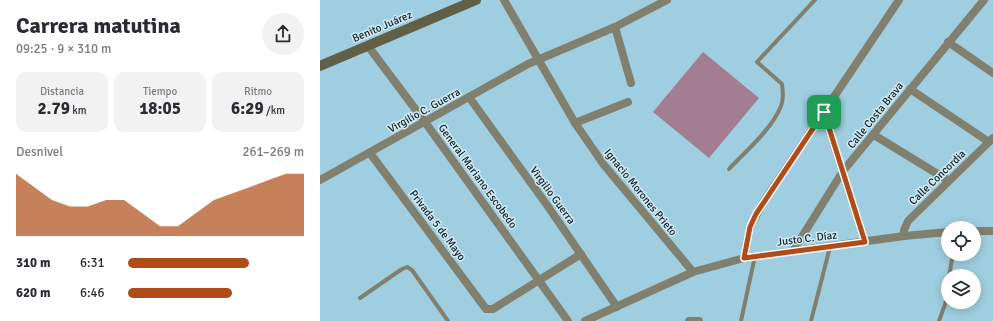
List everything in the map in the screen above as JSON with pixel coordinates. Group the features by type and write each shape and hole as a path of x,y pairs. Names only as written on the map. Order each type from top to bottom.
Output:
{"street":[{"name":"Benito Juárez","path":"320,66 476,0"},
{"name":"Ignacio Morones Prieto","path":"504,0 576,123 604,165 693,272"},
{"path":"539,59 615,27 667,0"},
{"path":"744,258 750,227 756,214 900,0"},
{"name":"Calle Costa Brava","path":"793,251 843,171 984,0"},
{"path":"615,27 631,83"},
{"path":"948,42 993,73"},
{"name":"General Mariano Escobedo","path":"368,46 425,122 568,321"},
{"name":"Virgilio C. Guerra","path":"320,180 539,59"},
{"path":"910,89 991,140"},
{"name":"Virgilio Guerra","path":"469,98 581,254 617,307"},
{"path":"576,123 628,102"},
{"path":"824,112 865,242"},
{"path":"874,135 949,181"},
{"name":"Calle Concordia","path":"904,236 904,230 908,221 991,140"},
{"name":"Privada 5 de Mayo","path":"370,153 485,308 488,310 539,281"},
{"path":"981,231 993,231"},
{"name":"Justo C. Díaz","path":"585,321 693,272 744,258 904,236 941,233"},
{"path":"539,281 581,254"},
{"path":"689,321 699,321"}],"lane":[{"path":"729,169 765,131 781,106 783,94 782,84 758,62 815,0"},
{"path":"811,321 830,247"},
{"path":"741,321 755,256"},
{"path":"360,298 402,268 407,268 412,270 448,321"},
{"path":"939,321 943,309"}],"building":[{"path":"703,52 759,98 709,158 653,112"}],"route":[{"path":"824,112 865,242 744,258 750,227 756,214 824,112"}]}
